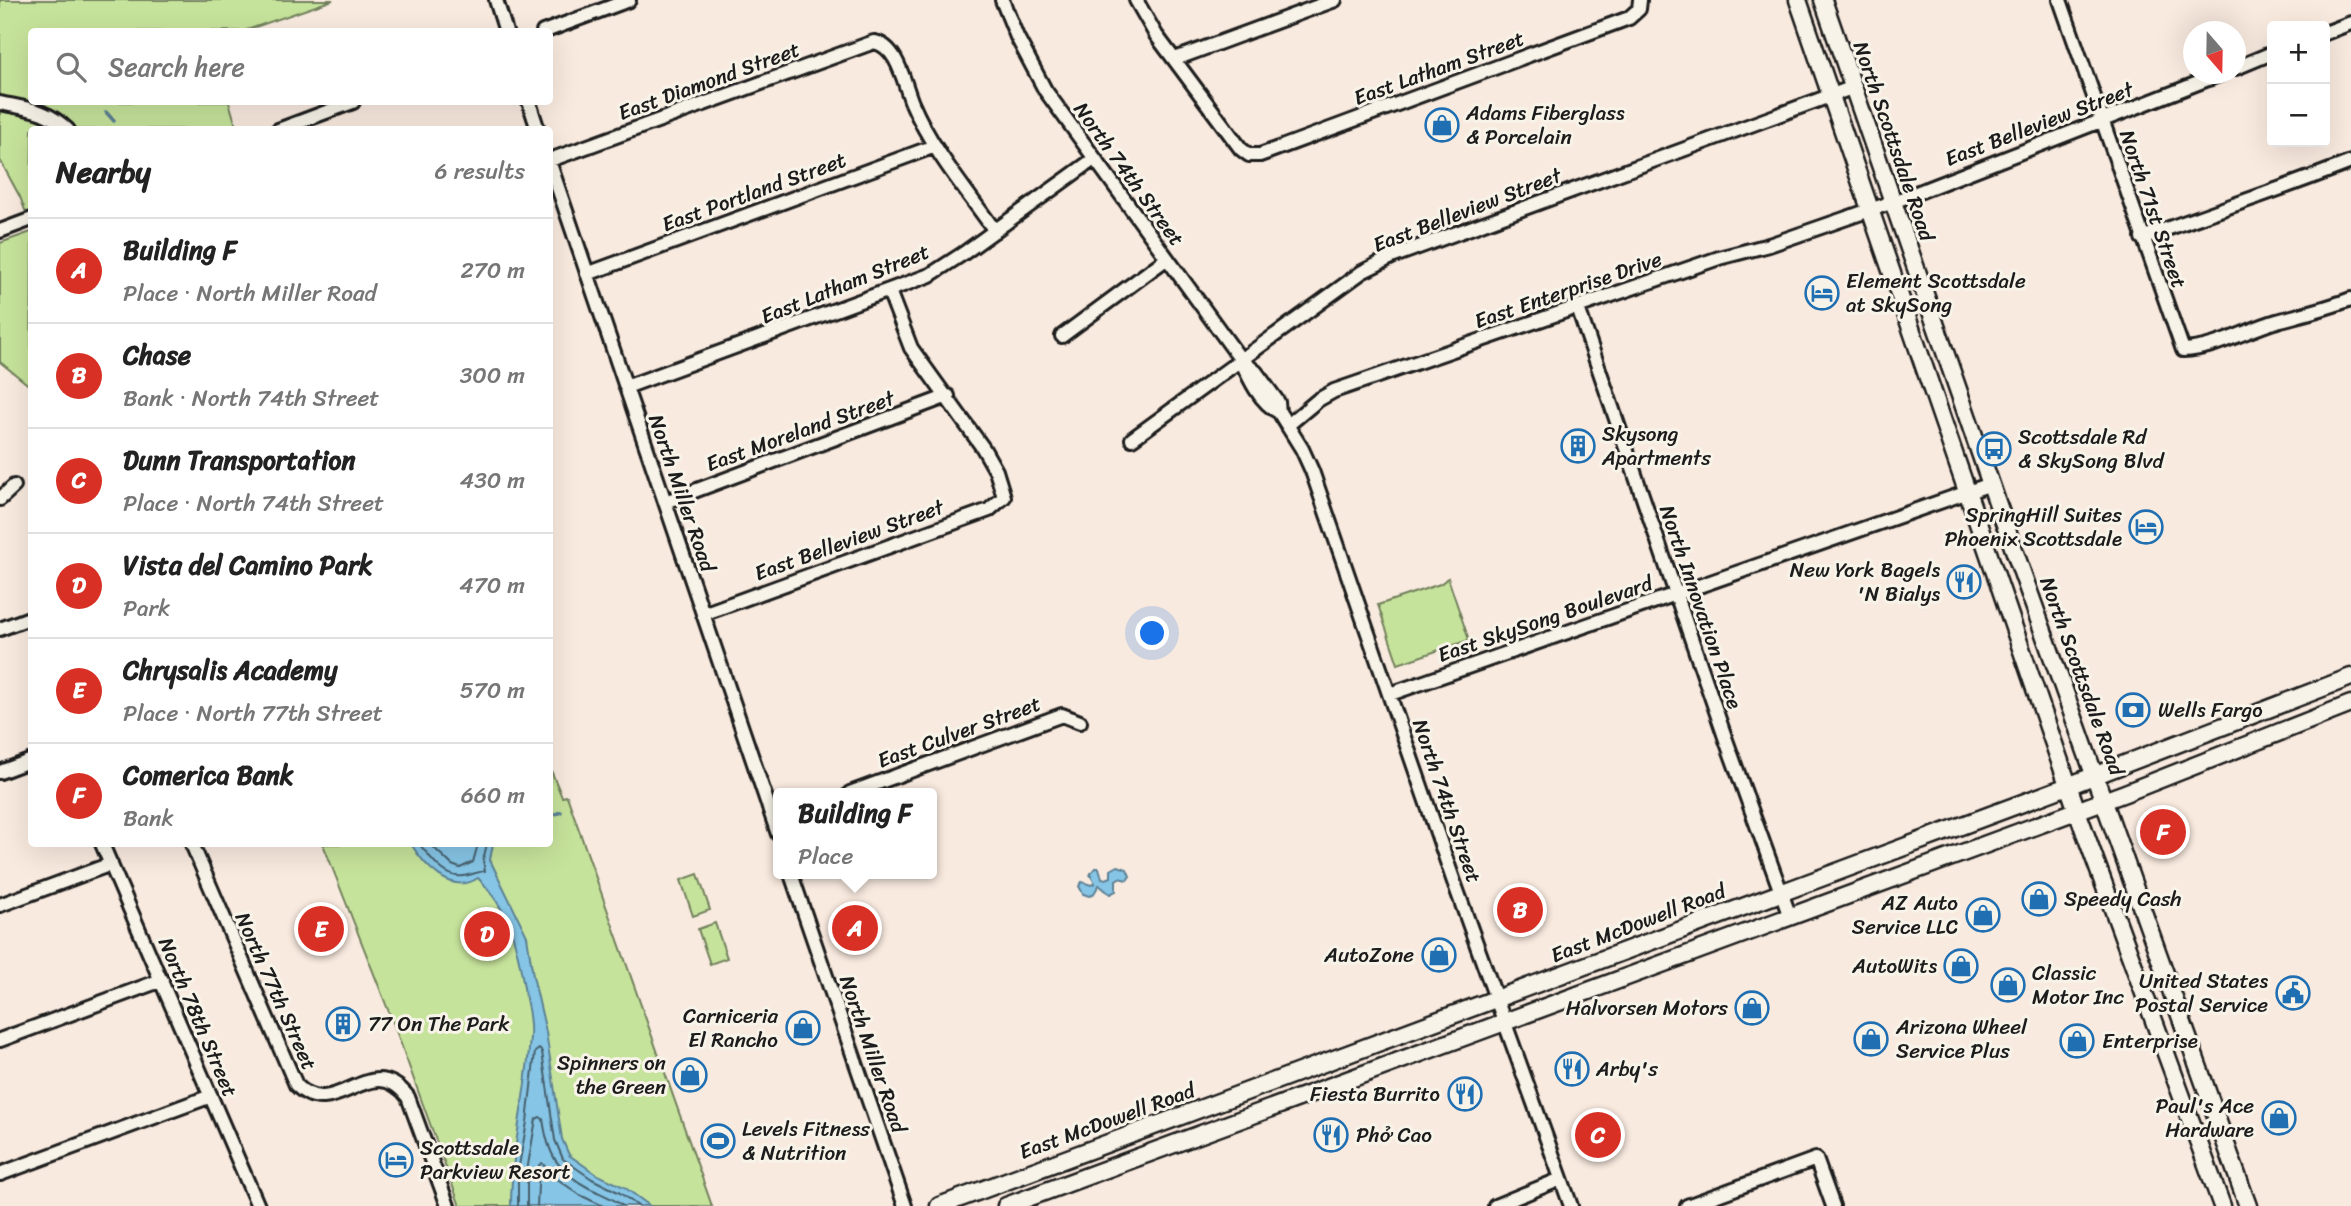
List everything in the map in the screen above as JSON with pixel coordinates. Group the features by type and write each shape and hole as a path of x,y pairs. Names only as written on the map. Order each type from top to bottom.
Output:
{"main road":[{"path":"1798,0 2077,811 2222,1206"},
{"name":"North Scottsdale Road","path":"1823,0 1991,484 2248,1206"},
{"name":"East McDowell Road","path":"939,1206 2069,785 2351,677"},
{"path":"1006,1206 2104,801 2351,704"}],"street":[{"path":"496,0 505,28"},
{"path":"553,28 629,0"},
{"name":"North 74th Street","path":"1002,0 1017,37 1045,90 1241,360 1256,372 1278,402 1279,412 1302,449 1316,481 1495,998 1571,1206"},
{"path":"1136,0 1156,35 1175,59 1335,0"},
{"name":"North 71st Street","path":"2063,1 2102,121 2183,350 2201,349 2241,333 2278,321 2313,314 2351,299"},
{"name":"East Latham Street","path":"1175,59 1241,149 1249,155 1259,155 1629,18 1640,5"},
{"path":"2330,31 2351,23"},
{"name":"East Diamond Street","path":"553,161 866,43 883,43 892,55 919,120 935,146"},
{"path":"2246,64 2267,55"},
{"name":"East Belleview Street","path":"1870,210 2196,84"},
{"name":"East Belleview Street","path":"1132,439 1362,272 1394,256 1854,87"},
{"path":"0,103 37,109 64,126"},
{"path":"289,126 345,105"},
{"path":"530,105 537,126"},
{"path":"935,146 995,231"},
{"name":"East Portland Street","path":"587,274 935,146"},
{"name":"East Latham Street","path":"626,387 930,275 1094,159"},
{"path":"2142,237 2351,162"},
{"name":"North Miller Road","path":"553,171 773,814"},
{"name":"East Enterprise Drive","path":"1288,425 1318,400 1334,391 1719,258 1769,245 1870,210"},
{"path":"0,231 28,220"},
{"path":"1062,336 1167,259"},
{"path":"889,291 911,348 948,396"},
{"name":"North Innovation Place","path":"1578,308 1790,917"},
{"name":"East Belleview Street","path":"703,614 989,510 1004,497 989,460 948,396"},
{"name":"East Moreland Street","path":"665,502 948,396"},
{"name":"East SkySong Boulevard","path":"1390,694 1991,484"},
{"path":"0,499 14,486"},
{"path":"0,629 28,618"},
{"name":"East Culver Street","path":"864,788 1062,715 1080,722"},
{"path":"0,772 28,762"},
{"name":"North 78th Street","path":"103,847 258,1206"},
{"name":"North 77th Street","path":"193,847 296,1085 303,1093 323,1098 379,1079 402,1089 408,1097 448,1206"},
{"path":"0,905 111,864"},
{"name":"North Miller Road","path":"793,879 905,1206"},
{"path":"0,1040 162,980"},
{"path":"0,1174 211,1096"},
{"path":"1687,1206 1816,1159 1833,1206"},
{"path":"1495,1206 1561,1179"}],"green space":[{"path":"0,0 333,0 253,28 28,28 28,105 230,105 236,126 28,126 28,218 0,160"},
{"path":"28,233 28,385 0,362 0,243"},
{"path":"1448,578 1469,640 1398,664 1378,605 1440,584"},
{"path":"553,775 562,797 567,796 712,1206 460,1206 394,1025 324,847 553,847"},
{"path":"698,874 710,910 693,916 681,880"},
{"path":"715,923 727,958 710,964 698,929"}],"water":[{"path":"413,847 492,847 490,860 527,936 546,1032 562,1139 569,1155 596,1174 624,1187 650,1206 511,1206 530,1031 516,946 506,917 478,878 468,883 448,881 423,861"},
{"path":"1118,866 1127,869 1130,876 1127,880 1116,880 1116,891 1110,894 1099,885 1093,895 1083,894 1079,886 1082,882 1091,885 1095,883 1090,874 1095,868 1099,868 1102,878 1106,879 1111,877 1111,870"}],"waterway":[{"path":"106,112 114,121"},
{"path":"553,815 561,812"}],"place":[{"name":"Adams Fiberglass & Porcelain","path":"1442,125"},
{"name":"Element Scottsdale at SkySong","path":"1822,293"},
{"name":"Skysong Apartments","path":"1578,446"},
{"name":"Scottsdale Rd & SkySong Blvd","path":"1994,449"},
{"name":"SpringHill Suites Phoenix Scottsdale","path":"2146,527"},
{"name":"New York Bagels 'N Bialys","path":"1964,582"},
{"name":"Wells Fargo","path":"2133,710"},
{"name":"Comerica Bank","path":"2163,832"},
{"name":"Speedy Cash","path":"2039,899"},
{"name":"Chase","path":"1520,910"},
{"name":"AZ Auto Service LLC","path":"1983,915"},
{"name":"Building F","path":"855,928"},
{"name":"Chrysalis Academy","path":"321,929"},
{"name":"Vista del Camino Park","path":"487,934"},
{"name":"AutoZone","path":"1439,955"},
{"name":"AutoWits","path":"1961,966"},
{"name":"Classic Motor Inc","path":"2008,985"},
{"name":"United States Postal Service","path":"2293,993"},
{"name":"Halvorsen Motors","path":"1752,1008"},
{"name":"77 On The Park","path":"343,1024"},
{"name":"Carniceria El Rancho","path":"803,1028"},
{"name":"Arizona Wheel Service Plus","path":"1871,1039"},
{"name":"Enterprise","path":"2077,1041"},
{"name":"Arby's","path":"1572,1069"},
{"name":"Spinners on the Green","path":"690,1075"},
{"name":"Fiesta Burrito","path":"1465,1094"},
{"name":"Paul's Ace Hardware","path":"2279,1118"},
{"name":"Phở Cao","path":"1331,1135"},
{"name":"Dunn Transportation","path":"1598,1135"},
{"name":"Levels Fitness & Nutrition","path":"718,1141"},
{"name":"Scottsdale Parkview Resort","path":"396,1160"}]}
